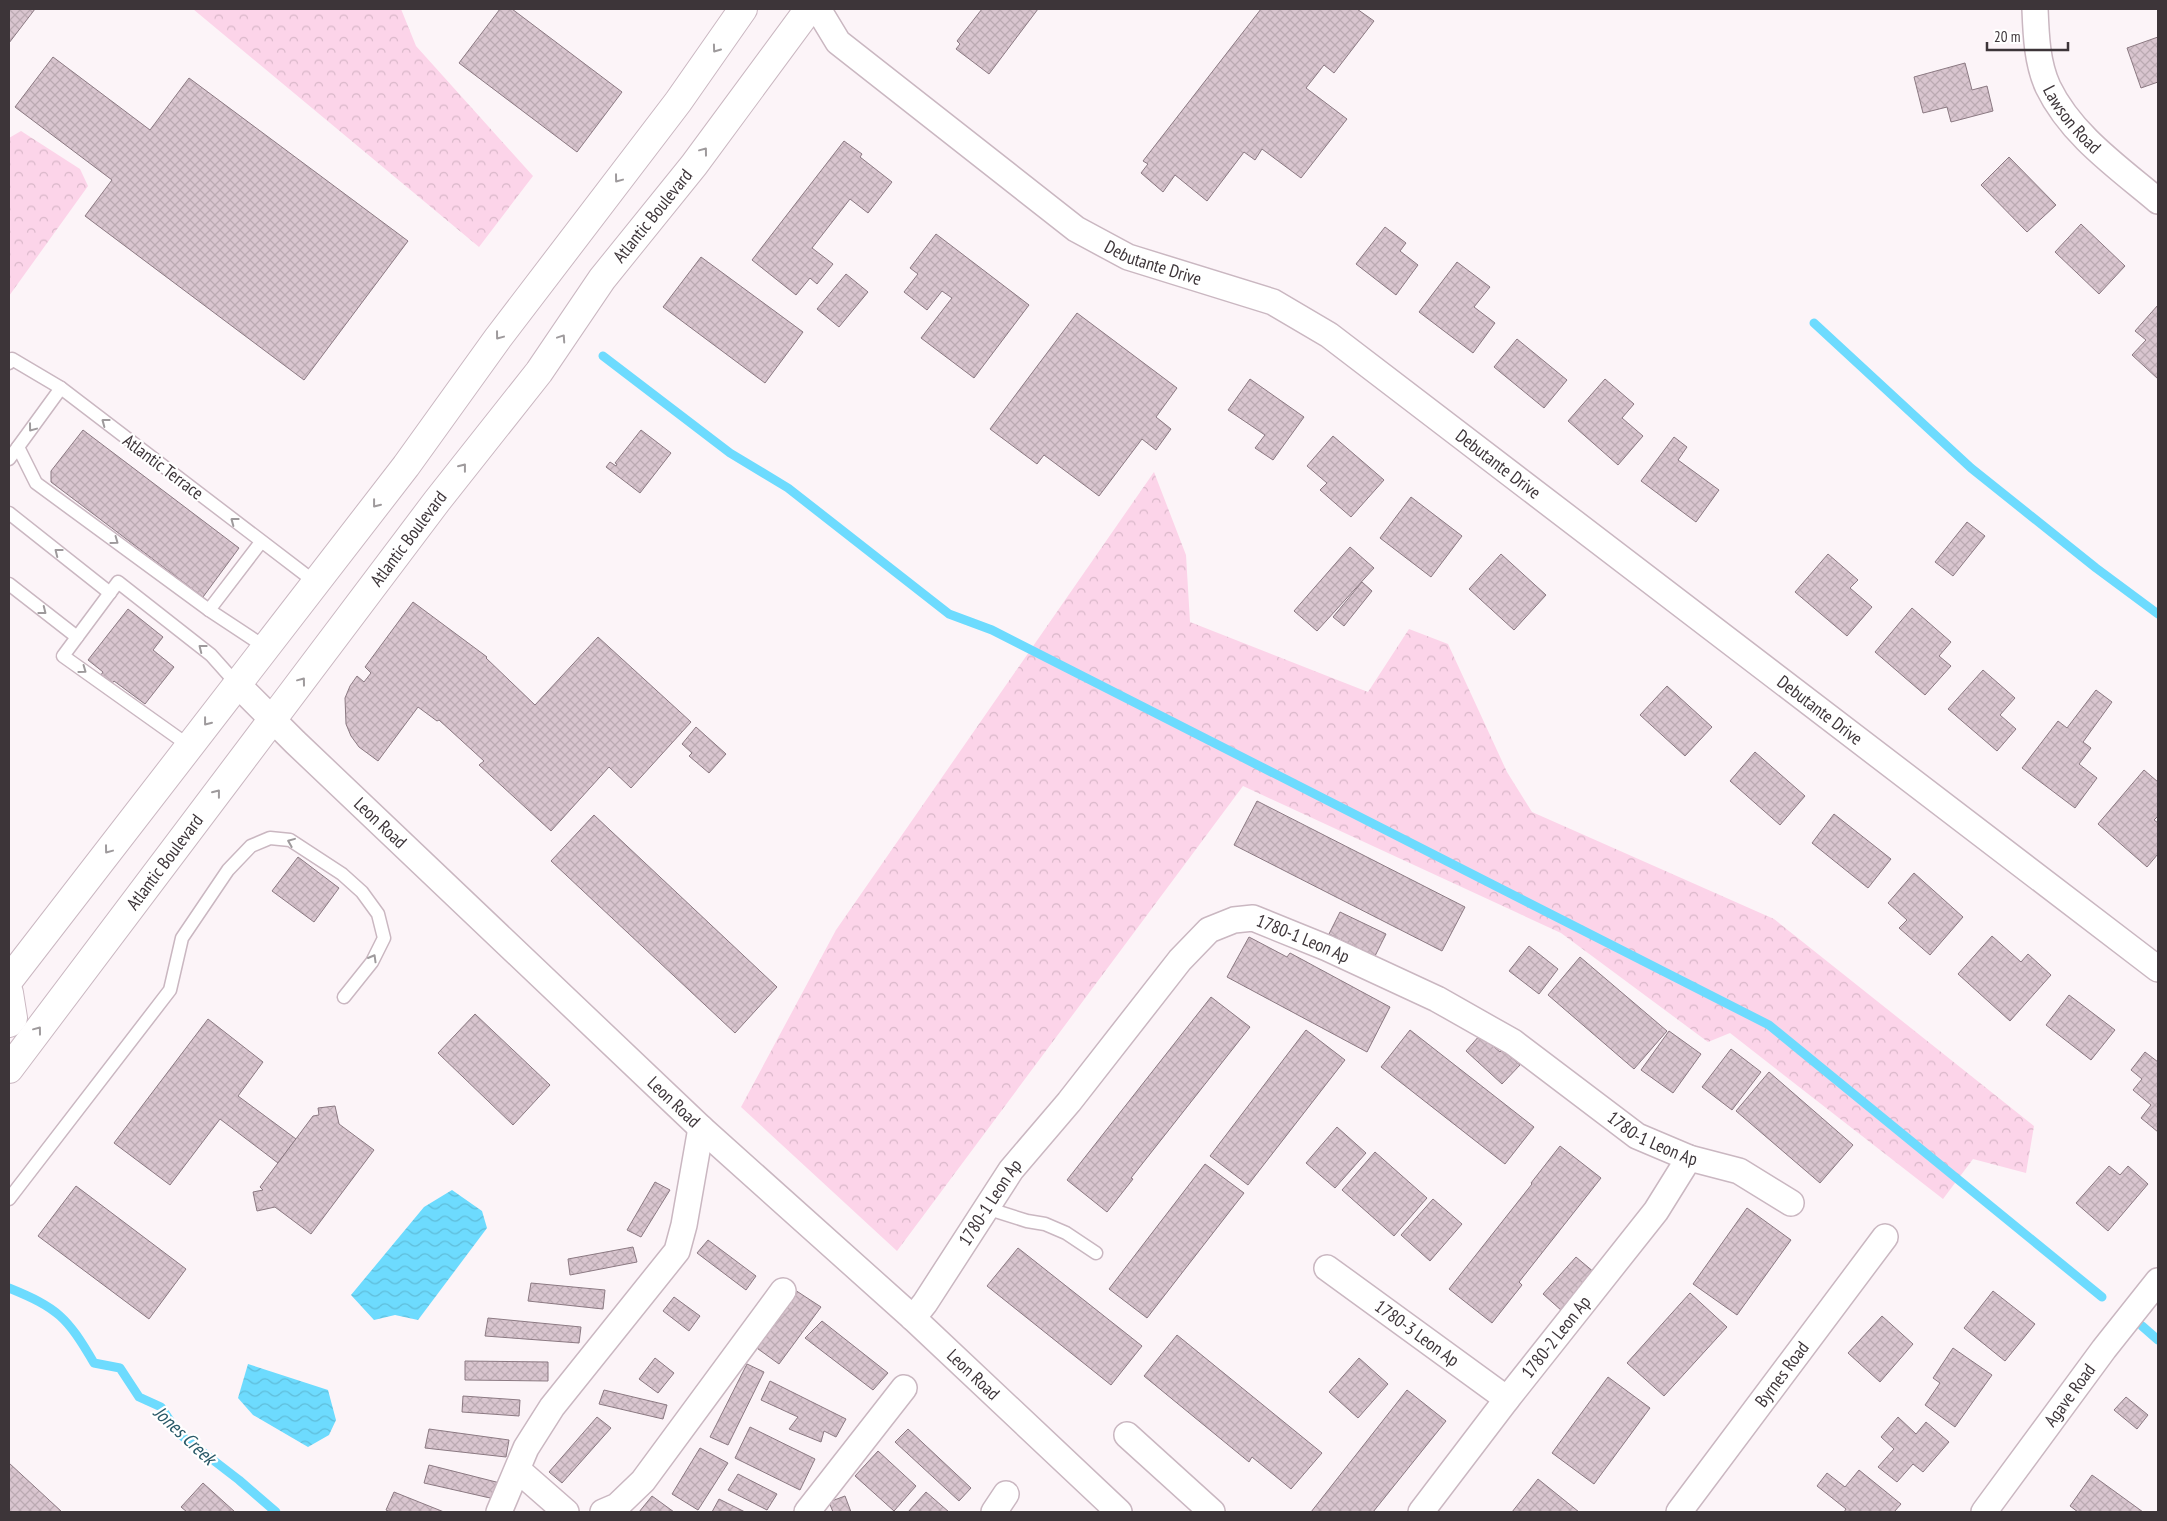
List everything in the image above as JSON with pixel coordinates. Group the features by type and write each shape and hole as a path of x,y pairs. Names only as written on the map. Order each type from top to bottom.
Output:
{"highway":[{"path":"9,980 188,745 406,466 498,338 678,102 743,9"},
{"name":"Atlantic Boulevard","path":"9,1069 150,879 273,720 437,501 539,372 602,279 694,165 809,9"},
{"path":"9,992 13,1018 9,1023"}],"street":[{"name":"Debutante Drive","path":"818,9 838,42 1076,229 1128,256 1273,302 1329,335 2158,969"},
{"name":"Lawson Road","path":"2035,9 2037,47 2044,76 2047,86 2063,115 2109,160 2158,201"},
{"name":"Leon Road","path":"236,683 701,1128 912,1318 1119,1512"},
{"name":"1780-1 Leon Ap","path":"912,1318 926,1303 1011,1170 1069,1102 1180,960 1209,930 1234,920 1253,918 1327,948 1445,1004 1513,1042 1638,1136 1689,1158 1739,1171 1791,1203"},
{"path":"499,1512 526,1448 552,1407 677,1251 684,1225 701,1128"},
{"name":"1780-2 Leon Ap","path":"1420,1512 1506,1399 1656,1211 1689,1158"},
{"name":"Byrnes Road","path":"1679,1512 1885,1237"},
{"name":"1780-3 Leon Ap","path":"1327,1268 1506,1399"},
{"name":"Agave Road","path":"1984,1512 2104,1349 2158,1281"},
{"path":"603,1512 617,1506 643,1481 783,1291"},
{"path":"807,1512 904,1388"},
{"path":"1128,1435 1212,1512"},
{"path":"518,1470 566,1512"}],"lane":[{"name":"Atlantic Terrace","path":"9,363 12,358 61,388 315,582"},
{"path":"9,459 61,388"},
{"path":"18,447 36,483 209,610 265,647"},
{"path":"9,513 110,593"},
{"path":"209,610 261,542"},
{"path":"188,745 63,656 118,582 211,656 236,683"},
{"path":"9,584 77,637"},
{"path":"9,1199 170,990 182,938 228,870 250,846 270,838 290,840 342,874 362,892 378,914 384,938 372,962 344,997"},
{"path":"986,1208 1027,1221 1045,1224 1066,1233 1096,1253"}],"green space":[{"path":"193,9 401,9 416,46 533,176 479,247"},
{"path":"21,131 80,169 88,186 9,296 9,138"},
{"path":"1154,472 1186,555 1190,622 1368,692 1409,629 1448,644 1507,772 1532,812 1774,919 2034,1126 2026,1173 1973,1159 1943,1199 1730,1033 1708,1042 1561,933 1243,786 897,1251 741,1107 836,930"}],"water":[{"path":"452,1190 482,1211 487,1228 418,1320 395,1315 374,1320 351,1295 424,1207"},
{"path":"248,1364 328,1390 336,1420 329,1435 308,1447 253,1415 238,1398"}],"building":[{"path":"9,9 35,9 9,43"},
{"path":"500,9 512,9 622,92 577,152 459,63"},
{"path":"982,9 1038,9 989,74 956,49 960,44 957,41"},
{"path":"1261,9 1357,9 1374,21 1334,73 1324,65 1306,88 1347,119 1301,178 1262,149 1255,160 1244,152 1207,201 1175,175 1163,192 1141,173 1148,164 1143,161"},
{"path":"2158,37 2158,82 2141,88 2127,48"},
{"path":"53,57 150,130 189,78 408,241 304,380 85,216 112,180 15,107"},
{"path":"1965,63 1972,90 1987,86 1993,111 1951,122 1947,107 1923,113 1914,77"},
{"path":"844,141 862,154 860,157 892,182 868,213 850,199 812,248 833,264 817,284 810,278 796,295 752,260"},
{"path":"2009,157 2056,205 2027,232 1981,185"},
{"path":"2081,224 2125,266 2099,294 2055,252"},
{"path":"1385,227 1406,243 1400,251 1418,265 1396,295 1356,264"},
{"path":"936,234 1029,305 974,378 921,338 952,298 942,291 927,310 904,292 918,274 910,268"},
{"path":"701,257 803,332 765,383 663,307"},
{"path":"1457,262 1490,287 1474,307 1495,323 1473,353 1419,312"},
{"path":"846,274 868,292 839,327 817,309"},
{"path":"2158,305 2158,379 2132,355 2146,340 2135,331"},
{"path":"1077,313 1177,388 1156,417 1171,429 1156,450 1142,439 1099,496 1044,455 1037,464 990,429"},
{"path":"1517,339 1567,380 1544,408 1494,367"},
{"path":"1250,379 1304,417 1273,460 1255,448 1265,435 1228,410"},
{"path":"1605,379 1634,404 1622,418 1643,436 1618,465 1568,421"},
{"path":"83,430 239,548 203,597 51,482 51,471"},
{"path":"641,430 671,453 640,493 606,467 610,462 616,466 617,464 615,463"},
{"path":"1333,436 1384,480 1351,517 1320,490 1327,483 1307,466"},
{"path":"1674,437 1687,447 1678,460 1719,490 1696,522 1641,481"},
{"path":"1411,497 1462,536 1431,577 1380,538"},
{"path":"1967,522 1985,536 1953,576 1935,562"},
{"path":"1350,547 1374,568 1317,631 1294,611"},
{"path":"1501,554 1546,595 1514,630 1469,589"},
{"path":"1828,554 1858,580 1850,588 1872,607 1847,636 1795,592"},
{"path":"1362,582 1372,591 1344,626 1333,617"},
{"path":"413,602 487,657 535,705 598,637 691,722 631,788 609,767 551,831 479,765 484,761 439,720 437,721 418,707 378,761 359,747 351,736 346,724 345,698 357,676 364,682 371,673 365,667"},
{"path":"1912,608 1951,642 1939,656 1951,666 1925,695 1875,652"},
{"path":"128,609 163,637 153,650 174,667 145,704 114,681 109,687 98,679 103,672 88,660"},
{"path":"1983,670 2015,698 2000,715 2016,729 1997,751 1948,709"},
{"path":"1667,686 1712,727 1685,756 1640,715"},
{"path":"2096,690 2112,702 2083,742 2091,748 2079,764 2097,778 2075,808 2022,768 2058,721 2067,728"},
{"path":"696,727 726,754 709,773 689,756 692,753 682,744"},
{"path":"1755,752 1805,796 1780,825 1730,781"},
{"path":"2144,770 2158,782 2158,816 2154,820 2158,823 2158,854 2147,867 2098,824"},
{"path":"1257,801 1465,907 1442,951 1234,845"},
{"path":"1834,814 1891,859 1868,888 1812,843"},
{"path":"594,815 777,987 735,1033 551,861"},
{"path":"298,857 339,888 314,922 272,891"},
{"path":"1914,873 1963,917 1930,955 1899,928 1907,920 1888,903"},
{"path":"1340,912 1386,934 1375,956 1329,934"},
{"path":"1992,936 2021,962 2028,954 2051,975 2010,1021 1958,974"},
{"path":"1249,937 1287,957 1290,953 1390,1007 1367,1052 1227,977"},
{"path":"1529,946 1558,969 1539,994 1509,971"},
{"path":"1580,957 1667,1031 1634,1069 1548,995"},
{"path":"2069,995 2115,1030 2091,1060 2046,1025"},
{"path":"1211,997 1250,1027 1131,1178 1133,1179 1107,1212 1067,1180"},
{"path":"475,1014 550,1085 513,1125 438,1053"},
{"path":"208,1019 263,1062 238,1096 296,1139 278,1163 220,1119 170,1185 114,1143"},
{"path":"1306,1030 1345,1060 1248,1185 1210,1156"},
{"path":"1410,1030 1534,1127 1505,1164 1381,1067"},
{"path":"1669,1031 1701,1054 1673,1093 1641,1070"},
{"path":"1480,1035 1500,1052 1502,1050 1520,1065 1502,1084 1466,1051"},
{"path":"1731,1049 1761,1072 1732,1110 1702,1087"},
{"path":"2145,1052 2158,1062 2158,1132 2141,1118 2151,1105 2133,1090 2142,1079 2131,1070"},
{"path":"1769,1072 1853,1145 1820,1183 1736,1111"},
{"path":"335,1106 339,1124 374,1150 311,1234 275,1207 257,1211 253,1192 263,1190 260,1187 313,1116 319,1115 318,1108"},
{"path":"1337,1127 1366,1153 1335,1188 1306,1163"},
{"path":"1560,1146 1601,1178 1519,1282 1522,1285 1492,1323 1449,1289"},
{"path":"1375,1152 1427,1198 1394,1236 1342,1190"},
{"path":"1205,1164 1244,1193 1147,1318 1109,1289"},
{"path":"2109,1166 2120,1175 2128,1166 2148,1184 2108,1231 2076,1203"},
{"path":"655,1182 670,1190 641,1237 627,1230"},
{"path":"76,1186 186,1269 149,1319 38,1236"},
{"path":"1433,1199 1462,1224 1430,1261 1401,1235"},
{"path":"1747,1208 1791,1240 1737,1315 1693,1284"},
{"path":"708,1240 756,1276 746,1290 697,1253"},
{"path":"633,1247 637,1262 570,1275 568,1259"},
{"path":"1018,1248 1142,1346 1111,1385 987,1286"},
{"path":"1576,1257 1595,1273 1562,1311 1543,1294"},
{"path":"531,1283 605,1290 603,1309 528,1301"},
{"path":"795,1290 821,1307 779,1364 754,1346"},
{"path":"1993,1291 2035,1324 2005,1361 1964,1328"},
{"path":"1690,1293 1727,1327 1664,1396 1627,1363"},
{"path":"674,1297 700,1316 689,1331 663,1311"},
{"path":"1882,1316 1913,1344 1880,1382 1848,1353"},
{"path":"488,1318 581,1327 579,1343 485,1336"},
{"path":"822,1321 888,1373 873,1390 805,1338"},
{"path":"1177,1335 1322,1453 1291,1489 1252,1457 1249,1462 1144,1376"},
{"path":"1953,1348 1992,1375 1955,1427 1925,1405 1940,1383 1933,1378"},
{"path":"655,1358 674,1373 658,1393 639,1379"},
{"path":"1359,1358 1388,1384 1358,1418 1329,1392"},
{"path":"465,1361 548,1362 548,1381 465,1380"},
{"path":"747,1364 764,1372 728,1445 710,1437"},
{"path":"1608,1377 1650,1408 1594,1484 1552,1453"},
{"path":"770,1381 846,1419 836,1437 824,1431 821,1442 789,1429 798,1417 761,1400"},
{"path":"604,1390 667,1405 663,1419 599,1404"},
{"path":"1407,1390 1446,1421 1373,1512 1311,1512"},
{"path":"463,1396 520,1400 519,1416 462,1412"},
{"path":"2126,1397 2148,1415 2137,1429 2114,1410"},
{"path":"597,1417 611,1428 562,1483 549,1472"},
{"path":"1898,1417 1916,1434 1926,1422 1949,1442 1923,1472 1913,1464 1897,1482 1878,1467 1894,1449 1881,1437"},
{"path":"750,1427 815,1459 800,1490 735,1458"},
{"path":"429,1429 509,1440 506,1457 425,1448"},
{"path":"908,1429 971,1488 959,1501 895,1442"},
{"path":"700,1448 728,1463 698,1510 672,1494"},
{"path":"878,1451 916,1486 894,1511 855,1476"},
{"path":"9,1463 62,1512 9,1512"},
{"path":"429,1465 504,1484 499,1500 424,1483"},
{"path":"1859,1470 1901,1504 1894,1512 1844,1512 1846,1509 1817,1486 1827,1473 1845,1487"},
{"path":"738,1474 777,1494 767,1510 728,1490"},
{"path":"2092,1475 2143,1512 2078,1512 2070,1506"},
{"path":"1538,1479 1579,1512 1512,1512"},
{"path":"203,1483 235,1512 187,1512 181,1507"},
{"path":"394,1492 444,1512 390,1512 386,1510"},
{"path":"926,1492 949,1512 908,1512"},
{"path":"652,1496 674,1512 639,1512"},
{"path":"845,1496 851,1512 833,1512 829,1502"},
{"path":"719,1499 745,1512 712,1512"}],"waterway":[{"path":"1814,323 1971,468 2096,568 2158,614"},
{"path":"603,356 730,453 788,488 949,614 992,630 1769,1025 2102,1297"},
{"name":"Jones Creek","path":"9,1288 50,1308 60,1316 76,1335 94,1363 120,1368 139,1397 161,1407 178,1433 239,1480 276,1512"},
{"path":"2142,1326 2158,1340"}]}
